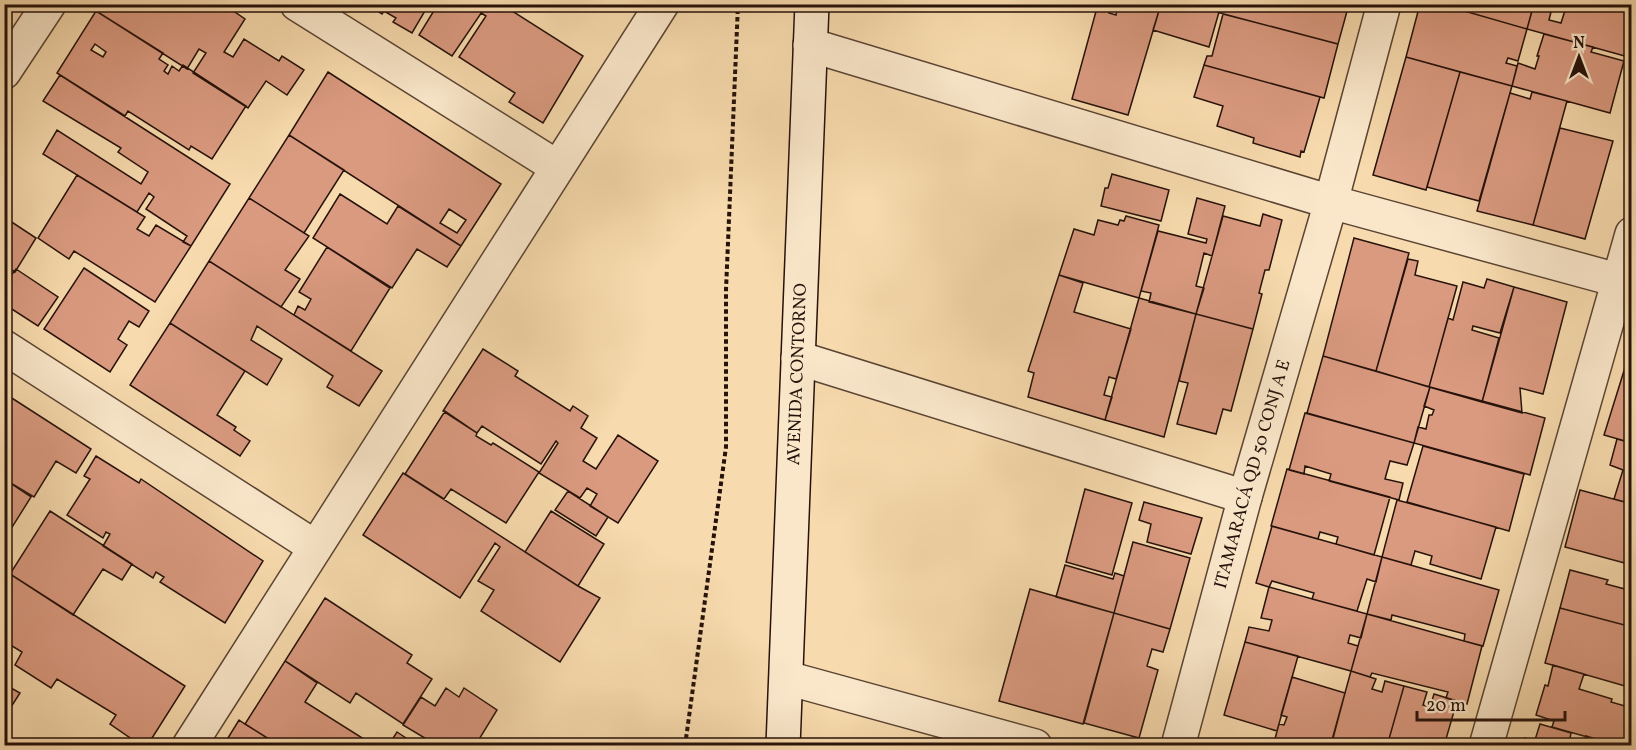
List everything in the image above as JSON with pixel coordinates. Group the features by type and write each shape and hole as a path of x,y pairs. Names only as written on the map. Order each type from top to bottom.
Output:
{"street":[{"path":"4,72 48,4"},
{"path":"297,4 557,167"},
{"path":"189,746 662,4"},
{"name":"AVENIDA CONTORNO","path":"783,746 812,4"},
{"name":"ITAMARACÁ QD 50 CONJ A E","path":"1178,746 1245,497 1331,202 1384,4"},
{"path":"810,45 1331,202 1625,282"},
{"path":"1486,746 1625,282 1632,234"},
{"path":"4,347 315,547"},
{"path":"798,358 1245,497"},
{"path":"787,678 1035,746"}],"path":[{"path":"685,746 726,447 726,290 738,4"}],"building":[{"path":"100,4 223,4 245,19 224,52 233,57 244,39 279,61 282,56 304,70 287,95 266,81 248,108 193,73 206,53 199,49 187,69 96,11"},
{"path":"373,4 429,4 412,33 393,22 396,18 384,11 382,14 371,7"},
{"path":"438,4 477,4 484,9 452,56 419,35"},
{"path":"487,4 501,4 583,56 543,123 509,102 515,93 459,57 486,16 481,13"},
{"path":"1098,4 1161,4 1128,115 1072,99","holes":["1111,6 1117,8 1116,15 1109,13"]},
{"path":"1161,4 1192,4 1219,12 1209,47 1153,30"},
{"path":"1192,4 1221,4 1219,12"},
{"path":"1221,4 1349,4 1338,44 1220,13"},
{"path":"1420,4 1440,4 1527,29 1518,61 1508,58 1506,63 1517,66 1512,86 1406,57"},
{"path":"1440,4 1534,4 1527,29"},
{"path":"1567,4 1632,4 1632,58 1527,29 1533,7 1551,12 1549,20 1561,23"},
{"path":"96,11 163,53 159,59 168,65 164,71 168,74 172,66 179,71 183,65 246,106 212,159 191,146 189,150 128,111 125,116 57,73","holes":["95,44 106,52 103,57 91,50"]},
{"path":"1223,14 1338,44 1324,98 1204,65 1207,56 1212,56"},
{"path":"1544,34 1593,47 1591,52 1624,61 1610,113 1512,86 1518,63 1535,69"},
{"path":"1406,57 1460,72 1426,190 1373,175"},
{"path":"1204,65 1320,97 1304,152 1301,151 1300,157 1253,143 1254,138 1217,126 1223,106 1194,97"},
{"path":"328,72 501,184 461,246 289,135","holes":["449,209 466,220 457,233 440,223"]},
{"path":"1460,72 1512,86 1479,201 1427,187"},
{"path":"60,75 230,184 191,246 183,242 187,236 146,209 154,197 149,193 137,212 43,154 57,130 141,184 148,172 118,152 121,148 43,101"},
{"path":"1532,92 1567,101 1533,225 1477,211 1510,93 1530,99"},
{"path":"1560,128 1613,141 1585,239 1533,225"},
{"path":"289,135 344,170 304,233 249,198"},
{"path":"1112,174 1169,190 1161,221 1101,206 1105,188 1108,188"},
{"path":"77,175 145,217 137,229 149,236 156,225 191,246 155,302 74,251 69,259 38,238"},
{"path":"340,194 387,224 398,206 461,246 447,267 417,249 392,288 313,238"},
{"path":"249,198 309,236 285,270 300,279 281,307 209,261"},
{"path":"1197,198 1225,206 1212,256 1204,253 1196,286 1204,288 1196,314 1149,302 1151,293 1141,291 1158,231 1206,243 1207,239 1188,234"},
{"path":"1263,214 1282,220 1269,270 1265,270 1259,293 1262,294 1253,329 1196,314 1223,216 1260,226"},
{"path":"1126,216 1159,225 1139,298 1059,275 1074,229 1094,235 1098,220 1118,225 1120,220 1124,221"},
{"path":"4,217 36,238 15,272 4,266"},
{"path":"1354,238 1409,253 1376,371 1323,356"},
{"path":"327,247 390,288 351,351 294,315 298,306 305,310 311,299 299,292"},
{"path":"1408,259 1418,261 1415,275 1457,286 1429,387 1376,371"},
{"path":"209,261 382,371 359,406 327,387 333,376 257,326 251,340 282,359 267,385 170,323"},
{"path":"84,268 149,311 139,327 129,321 118,339 127,345 110,372 44,329"},
{"path":"16,269 58,297 38,326 4,304 4,285"},
{"path":"1059,275 1083,283 1074,312 1131,329 1116,379 1109,377 1104,395 1112,397 1105,420 1028,397 1034,373 1028,371"},
{"path":"1487,279 1514,287 1500,333 1473,326 1472,330 1499,338 1482,402 1429,387 1448,318 1453,320 1463,282 1484,288"},
{"path":"1514,287 1567,302 1543,394 1520,388 1522,413 1482,402"},
{"path":"1139,298 1196,314 1164,437 1105,420"},
{"path":"1196,314 1253,329 1231,411 1223,409 1216,434 1177,424 1188,383 1179,381"},
{"path":"170,323 245,371 217,415 236,427 234,430 250,441 240,456 130,385"},
{"path":"1632,345 1632,443 1604,435"},
{"path":"483,349 518,371 515,376 570,411 573,406 588,416 581,428 597,438 583,461 596,469 618,435 658,461 618,523 590,506 597,494 587,488 580,498 539,473 558,443 556,441 541,464 482,426 477,433 443,411"},
{"path":"1323,356 1430,387 1414,443 1307,413"},
{"path":"1430,387 1545,418 1530,475 1414,443 1418,427 1426,429 1429,415 1432,415 1434,410 1424,406"},
{"path":"4,393 91,449 76,473 56,461 34,497 4,479"},
{"path":"445,411 477,433 476,436 491,445 493,443 539,472 506,523 451,489 444,499 405,474"},
{"path":"1305,413 1414,443 1407,465 1390,461 1385,479 1403,483 1399,500 1329,481 1331,474 1305,466 1304,474 1289,470"},
{"path":"1617,439 1632,443 1632,504 1614,499 1623,470 1610,465"},
{"path":"1423,446 1524,474 1509,531 1407,502"},
{"path":"96,456 139,483 141,479 263,561 225,623 160,582 164,577 156,572 153,578 103,546 110,534 106,532 103,538 67,515 90,479 84,476"},
{"path":"1287,469 1390,497 1374,555 1336,544 1338,537 1320,532 1318,539 1271,526"},
{"path":"403,473 600,598 560,662 481,611 494,590 478,581 500,547 495,543 460,598 363,535"},
{"path":"4,479 31,497 4,540"},
{"path":"1085,489 1132,503 1112,575 1066,562"},
{"path":"1580,490 1632,504 1632,565 1565,547"},
{"path":"568,491 608,517 596,536 555,510"},
{"path":"1397,500 1496,527 1481,579 1430,564 1432,556 1415,551 1411,565 1382,557"},
{"path":"1144,502 1202,518 1191,554 1147,542 1151,524 1139,520"},
{"path":"50,511 132,564 122,580 103,569 73,615 10,574"},
{"path":"551,511 604,544 578,586 525,552"},
{"path":"1272,526 1382,557 1376,582 1367,579 1357,611 1312,599 1314,593 1272,581 1269,587 1256,583"},
{"path":"1133,542 1190,558 1170,629 1114,613"},
{"path":"1382,557 1499,590 1483,646 1464,641 1465,634 1392,615 1391,620 1367,614"},
{"path":"1065,565 1113,579 1115,573 1124,576 1114,613 1056,597"},
{"path":"1632,566 1632,627 1560,608 1570,570 1608,580 1606,584 1625,589"},
{"path":"10,574 185,686 147,746 142,746 110,724 116,715 57,679 51,688 15,665 22,652 4,641 4,583"},
{"path":"1269,587 1367,614 1361,638 1350,635 1348,643 1358,646 1351,671 1245,642 1249,627 1269,631 1272,620 1261,618"},
{"path":"1030,589 1114,613 1083,724 999,701"},
{"path":"325,598 412,655 407,663 432,679 403,724 356,693 350,703 285,661"},
{"path":"1560,608 1632,627 1632,688 1545,663"},
{"path":"1114,613 1170,629 1163,652 1152,649 1147,666 1158,670 1139,738 1084,723"},
{"path":"1367,614 1482,646 1467,704 1446,698 1448,692 1372,673 1370,677 1351,671"},
{"path":"1245,642 1298,656 1277,731 1224,715"},
{"path":"285,661 317,683 305,702 375,746 280,746 245,724"},
{"path":"1553,665 1584,674 1579,689 1632,708 1632,746 1619,746 1552,727 1554,721 1536,715 1545,685 1548,686"},
{"path":"1351,671 1376,679 1372,689 1382,692 1385,681 1404,686 1387,746 1352,746 1332,740"},
{"path":"1292,677 1345,693 1331,746 1273,746 1279,724 1284,725 1287,717 1281,715"},
{"path":"4,684 20,693 4,718"},
{"path":"1404,686 1427,692 1423,705 1430,707 1434,694 1457,701 1444,746 1387,746"},
{"path":"446,688 459,697 464,688 497,710 475,746 438,746 403,725 421,697 435,706"},
{"path":"239,720 245,724 280,746 223,746"},
{"path":"1540,724 1571,733 1570,738 1584,742 1586,736 1619,746 1522,746 1524,738 1535,740"},
{"path":"397,732 418,746 388,746"}]}
